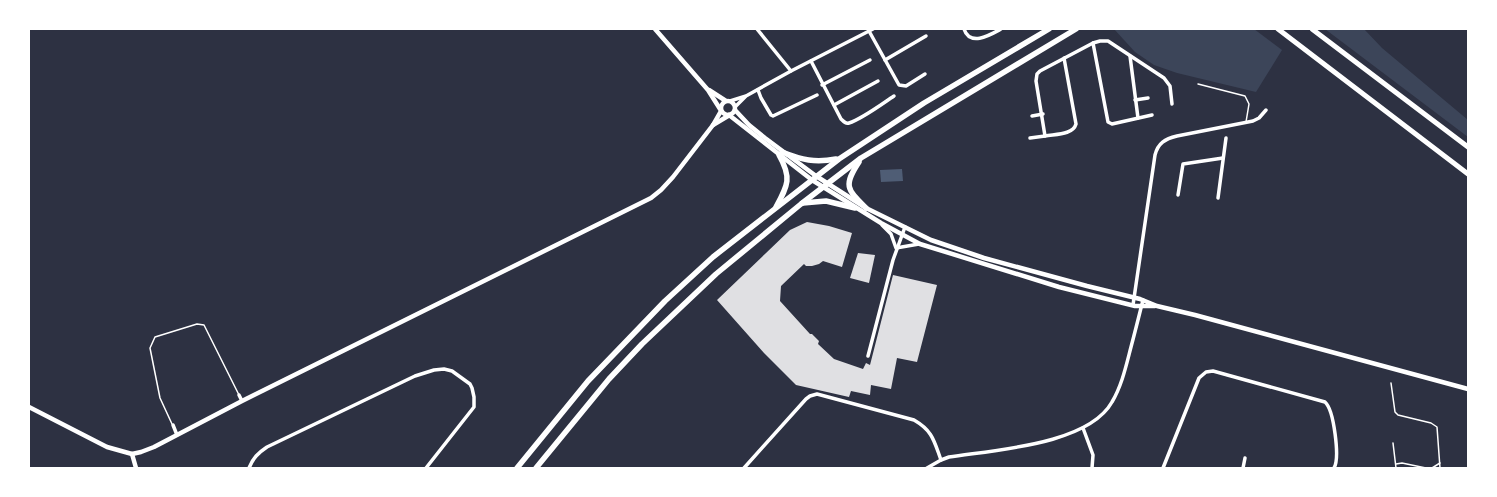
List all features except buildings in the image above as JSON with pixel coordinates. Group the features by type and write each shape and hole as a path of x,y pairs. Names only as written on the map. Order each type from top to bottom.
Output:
{"main road":[{"path":"517,468 588,381 665,301 713,257 839,159 924,103 1049,29"},
{"path":"536,468 609,379 647,339 716,274 801,204 861,158 1076,29"},
{"path":"1278,29 1468,174"},
{"path":"1312,29 1468,147"},
{"path":"781,154 815,162 839,159"},
{"path":"775,209 785,190 788,180 781,154"},
{"path":"861,158 852,173 849,182 852,194 866,208"},
{"path":"801,204 826,201 855,208"}],"street":[{"path":"655,29 708,90 724,114 729,116 825,185 866,208 943,245 984,258 1143,300 1157,306 1468,389"},
{"path":"757,29 791,71"},
{"path":"964,29 968,36 976,38 985,37 1001,29"},
{"path":"29,407 107,447 132,454 154,447 242,401 651,198 669,181 713,125 722,104 746,96 871,30 899,85 906,86 926,74"},
{"path":"886,60 926,36"},
{"path":"1046,136 1036,81 1037,74 1064,58 1100,40 1108,41 1164,78 1170,86 1172,104"},
{"path":"1093,43 1108,122 1112,124 1152,116"},
{"path":"1130,56 1138,118"},
{"path":"1030,138 1070,132 1075,128 1076,124 1064,58"},
{"path":"822,85 870,60"},
{"path":"811,61 822,85 841,119 845,122 849,123 894,96"},
{"path":"834,105 878,82"},
{"path":"708,90 728,101 749,125 781,154"},
{"path":"758,90 761,98 773,116 817,95"},
{"path":"713,125 729,116 746,96"},
{"path":"1135,100 1148,98"},
{"path":"1133,306 1155,155 1159,144 1167,139 1177,136 1256,120 1266,110"},
{"path":"1032,116 1043,114"},
{"path":"1218,198 1226,138"},
{"path":"1178,195 1183,164 1223,158"},
{"path":"825,185 855,208 920,244 1059,287 1133,306 1157,306"},
{"path":"880,223 891,234 896,248"},
{"path":"868,356 896,248 905,227"},
{"path":"896,248 920,244"},
{"path":"927,468 941,460 1038,443 1057,438 1093,423 1105,413 1112,403 1119,388 1143,300"},
{"path":"249,468 259,452 267,447 415,376 434,370 450,370 470,384 474,397 474,407 426,468"},
{"path":"1163,468 1199,378 1206,372 1213,371 1325,402 1329,405 1337,456 1337,463 1334,468"},
{"path":"744,468 806,399 817,394 914,420 925,426 941,460"},
{"path":"239,395 242,401"},
{"path":"173,425 177,435"},
{"path":"1083,428 1093,456 1092,468"},
{"path":"132,454 136,468"},
{"path":"1243,468 1245,458"}],"lane":[{"path":"1198,84 1245,96 1249,104 1246,122"},
{"path":"173,425 160,398 150,348 155,337 197,324 204,325 239,395"},
{"path":"1391,383 1395,412 1398,415 1431,423 1437,427 1440,468"},
{"path":"1393,443 1396,468"},
{"path":"1396,464 1402,463 1426,468"},
{"path":"1432,468 1440,464"}],"shaded area":[{"path":"1114,29 1254,29 1282,50 1256,92 1177,73 1154,65 1135,52"},
{"path":"1325,29 1364,29 1382,48 1468,120 1468,137"},
{"path":"902,169 903,181 881,182 880,170"}]}
